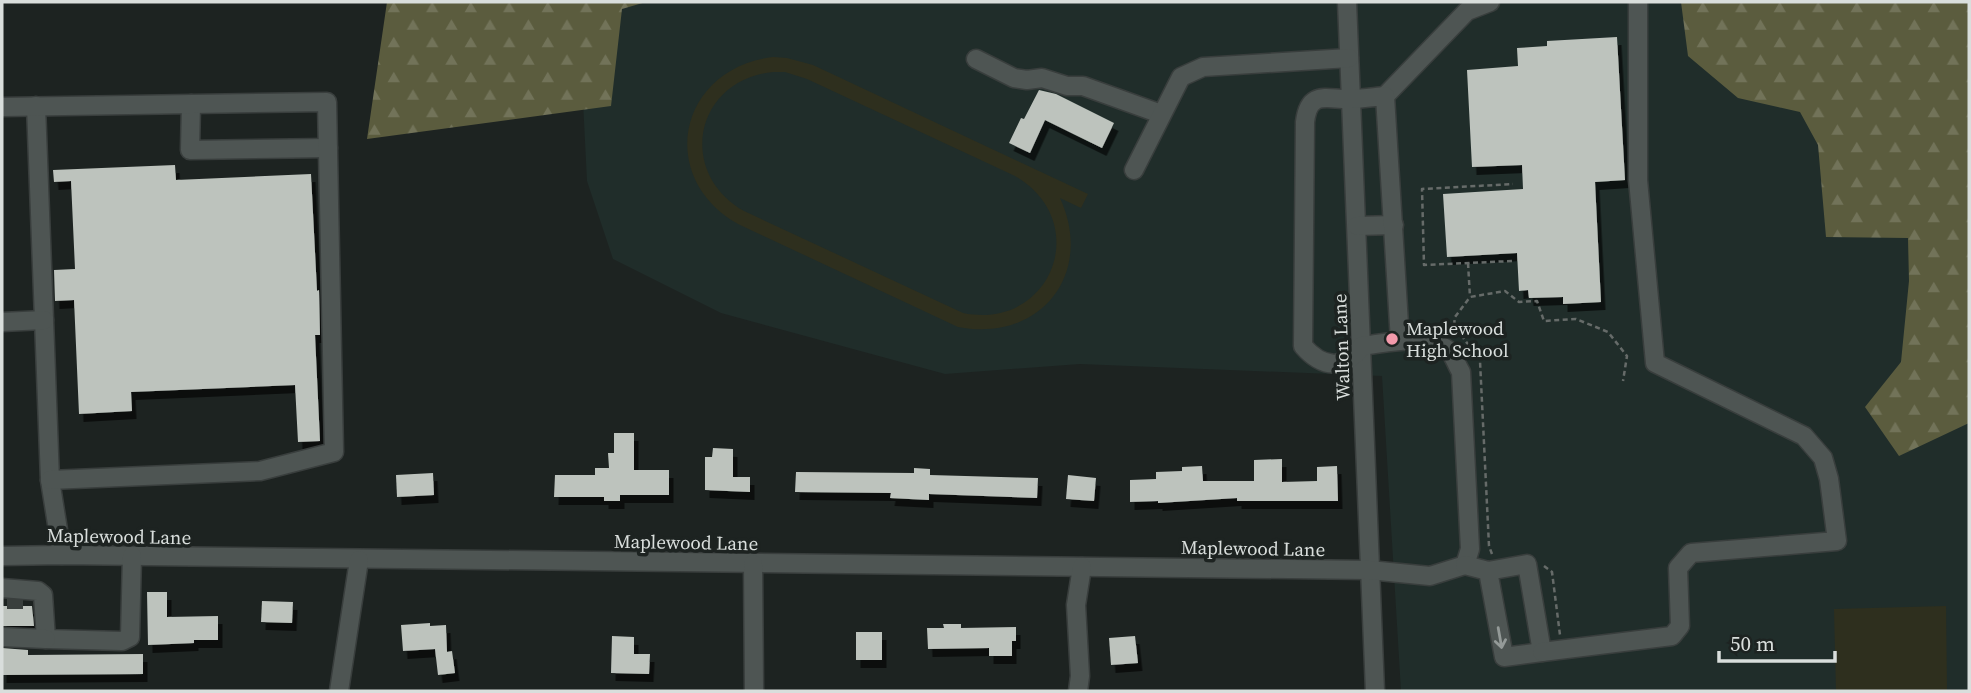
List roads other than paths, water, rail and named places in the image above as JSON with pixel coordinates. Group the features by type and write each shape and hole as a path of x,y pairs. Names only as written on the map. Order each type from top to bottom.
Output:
{"street":[{"name":"Walton Lane","path":"1347,2 1375,691"},
{"path":"1490,2 1467,11 1385,96 1350,99 1322,97 1314,100 1307,109 1303,346 1313,358 1327,363 1342,363 1355,356 1362,346 1400,341 1429,340 1450,352 1461,372 1470,549 1465,565 1489,562 1527,564 1542,652"},
{"path":"1489,562 1504,657 1672,636 1680,626 1678,568 1691,553 1837,541 1829,479 1823,458 1804,436 1655,363 1638,180 1638,2"},
{"path":"1135,170 1181,77 1203,66 1349,58"},
{"path":"976,60 1014,78 1042,78 1067,86 1083,86 1161,114"},
{"path":"1385,96 1400,341"},
{"path":"2,107 327,102 334,452 260,471 50,480"},
{"path":"191,104 190,150 328,148"},
{"path":"36,106 50,480 62,555"},
{"path":"1357,226 1394,225"},
{"path":"2,322 44,320"},
{"name":"Maplewood Lane","path":"2,556 1370,570 1430,576 1465,565"},
{"path":"2,637 122,641 130,637 132,556"},
{"path":"339,691 359,560"},
{"path":"753,564 754,691"},
{"path":"1078,691 1080,676 1076,605 1082,567"},
{"path":"8,597 38,591 43,595 46,639"}],"tunnel":[{"path":"7,600 23,600"}],"place":[{"name":"Maplewood High School","path":"1392,339"}]}
